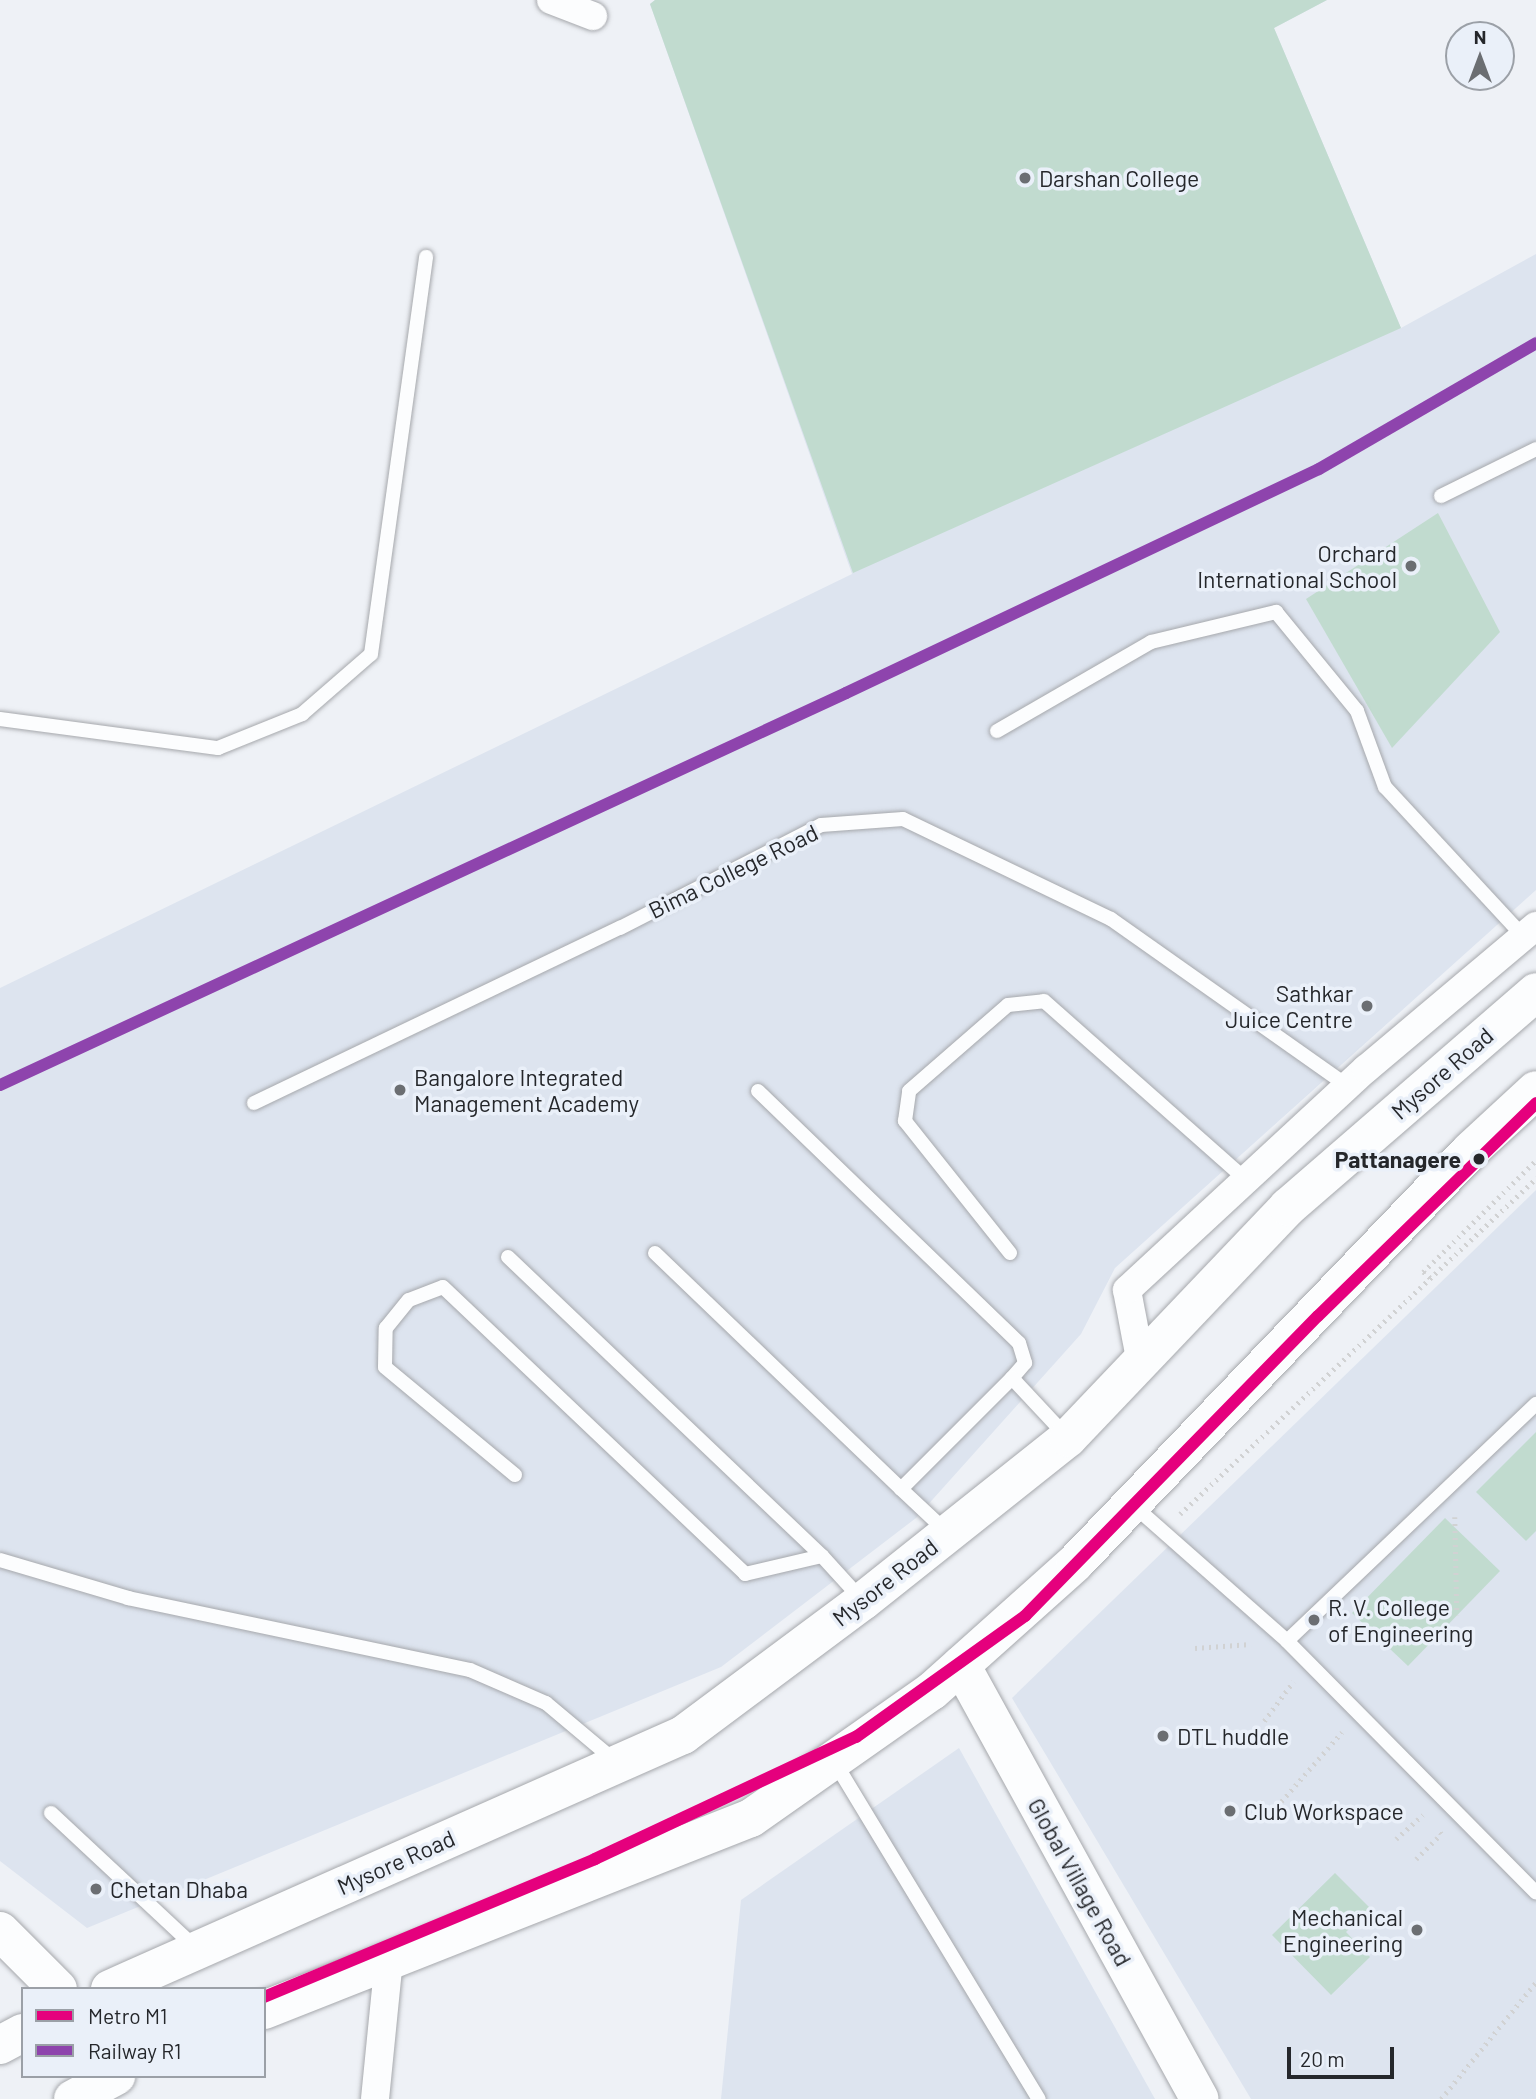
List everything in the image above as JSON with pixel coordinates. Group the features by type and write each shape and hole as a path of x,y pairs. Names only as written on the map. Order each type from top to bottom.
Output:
{"main road":[{"name":"Mysore Road","path":"115,1987 682,1735 863,1601 1068,1438 1287,1208 1536,992"},
{"path":"266,2009 751,1818 932,1690 1075,1563 1471,1150 1536,1090"},
{"name":"Global Village Road","path":"961,1665 1200,2099"},
{"path":"0,1931 56,1987"},
{"path":"0,2045 21,2034"}],"street":[{"path":"551,0 593,16"},
{"path":"1141,1364 1127,1290 1348,1086 1530,931"},
{"path":"375,2099 389,1959"}],"lane":[{"path":"0,719 218,748 302,714 371,654 426,257"},
{"path":"1441,496 1536,449"},
{"path":"997,731 1151,642 1276,612 1357,711 1385,787 1530,931"},
{"name":"Bima College Road","path":"254,1104 620,928 821,825 903,819 1111,919 1348,1086"},
{"path":"1010,1253 905,1121 909,1091 1008,1005 1044,1001 1245,1179"},
{"path":"758,1091 1019,1343 1025,1363 901,1489"},
{"path":"655,1253 948,1533"},
{"path":"508,1257 822,1556 863,1601"},
{"path":"515,1475 385,1367 386,1328 409,1300 443,1287 746,1573 822,1556"},
{"path":"1012,1378 1068,1438"},
{"path":"1287,1641 1536,1404"},
{"path":"1132,1505 1287,1641 1536,1893"},
{"path":"0,1560 128,1598 470,1670 546,1703 617,1763"},
{"path":"834,1760 1039,2099"},
{"path":"51,1813 198,1950"}],"path":[{"path":"1430,1278 1423,1272 1535,1161"},
{"path":"1161,1531 1536,1178"},
{"path":"1455,1481 1457,1615"},
{"path":"1195,1648 1287,1641"},
{"path":"1264,1721 1308,1662"},
{"path":"1260,1801 1272,1812 1358,1713"},
{"path":"1396,1839 1422,1814"},
{"path":"1416,1859 1441,1834"},
{"path":"1440,2099 1536,1982"}],"shaded area":[{"path":"655,0 1327,0 1274,28 1401,328 1536,254 1536,890 1115,1268 1081,1334 916,1518 721,1667 87,1928 0,1861 0,988 852,574 650,4"},
{"name":"R. V. College of Engineering","path":"1536,1190 1536,2099 1251,2099 1012,1698"},
{"path":"959,1748 1155,2099 721,2099 741,1900"}],"green space":[{"name":"Darshan College","path":"655,0 1327,0 1274,28 1401,328 853,573 650,4"},
{"path":"1438,513 1500,632 1392,748 1306,599"},
{"path":"1536,1432 1536,1531 1526,1541 1476,1492"},
{"path":"1445,1518 1500,1571 1408,1666 1352,1613"},
{"path":"1335,1873 1370,1908 1346,1932 1370,1957 1331,1995 1272,1935"}],"metro line":[{"name":"M1","path":"266,1996 595,1859 856,1737 1025,1616 1318,1316 1536,1103"}],"rail line":[{"name":"R1","path":"0,1085 846,693 1319,469 1536,343"}],"place":[{"name":"Darshan College","path":"1025,178"},
{"name":"Orchard International School","path":"1411,566"},
{"name":"Sathkar Juice Centre","path":"1367,1006"},
{"name":"Bangalore Integrated Management Academy","path":"400,1090"},
{"name":"Pattanagere","path":"1479,1159"},
{"name":"R. V. College of Engineering","path":"1314,1620"},
{"name":"DTL huddle","path":"1163,1736"},
{"name":"Club Workspace","path":"1230,1811"},
{"name":"Chetan Dhaba","path":"96,1889"},
{"name":"Mechanical Engineering","path":"1417,1930"}]}
